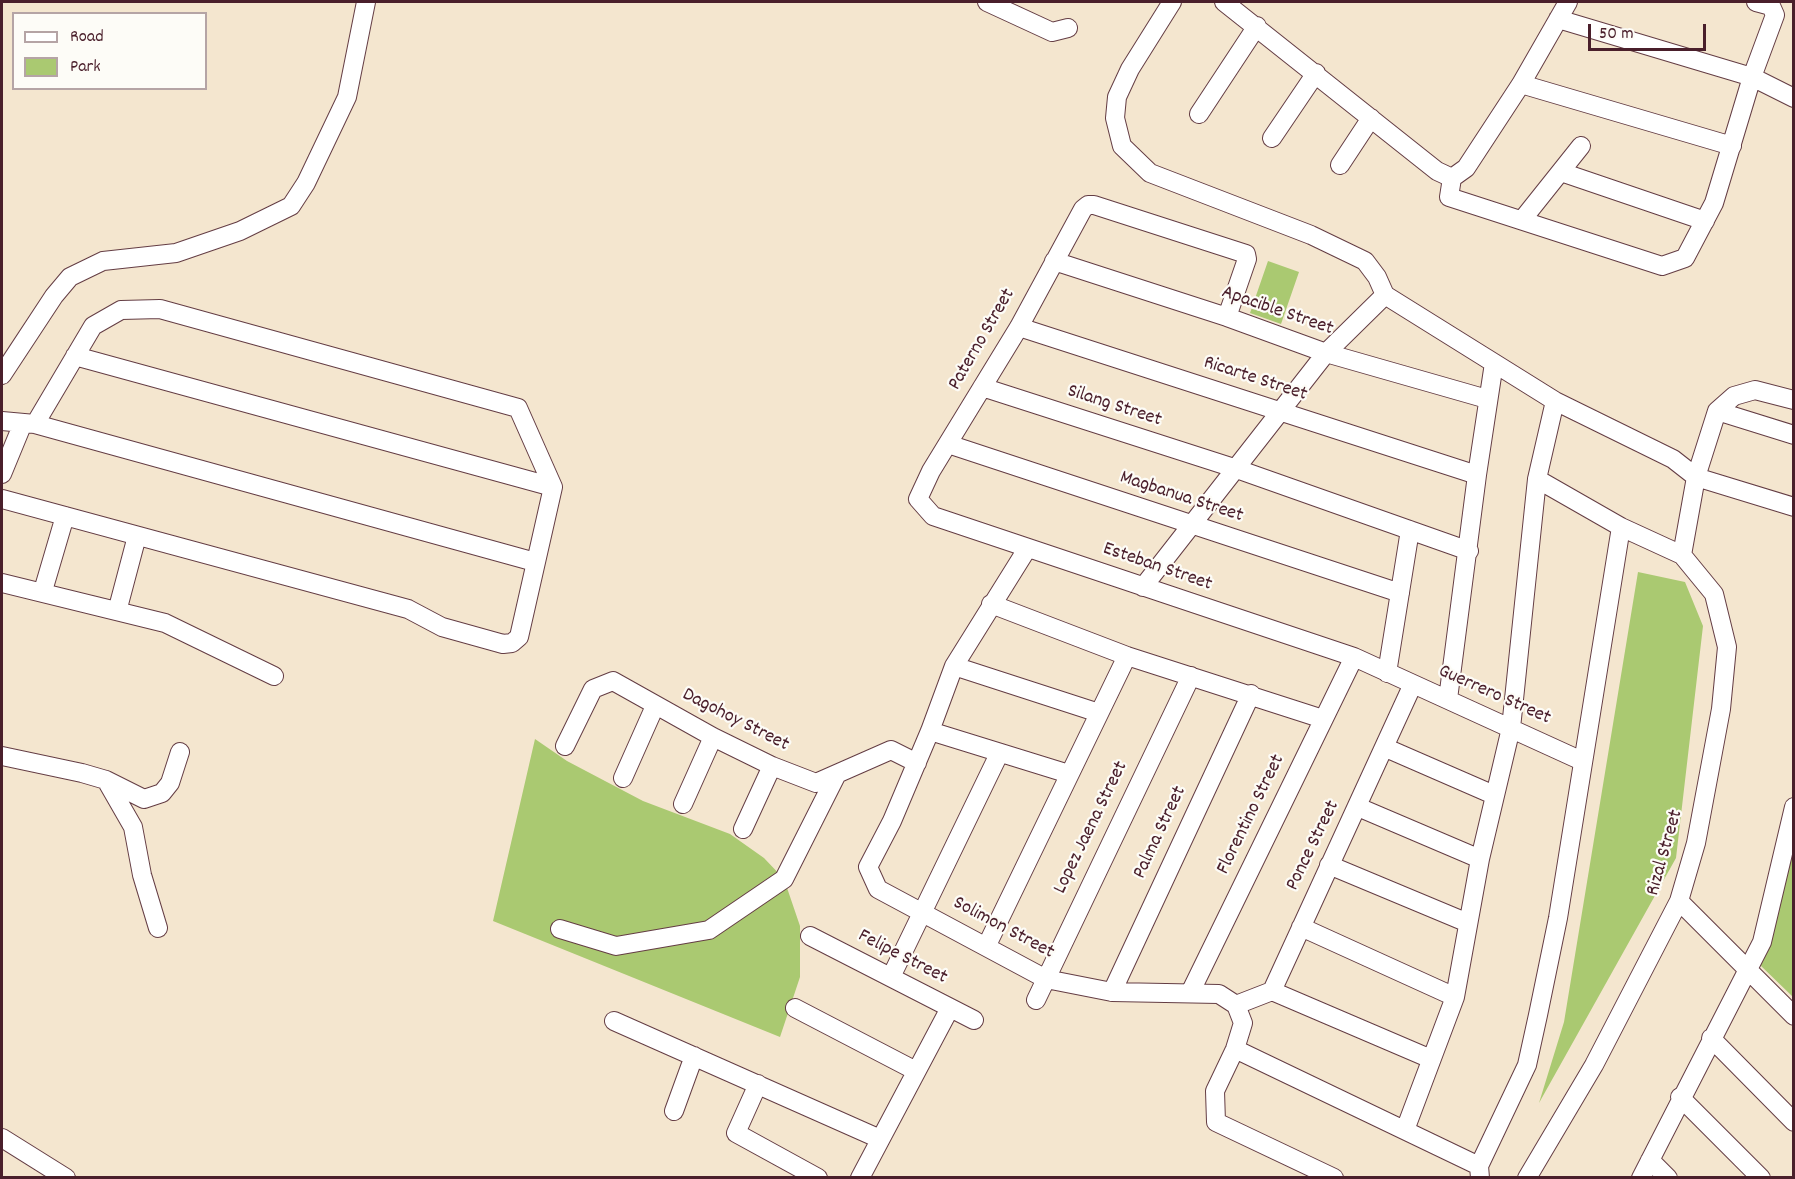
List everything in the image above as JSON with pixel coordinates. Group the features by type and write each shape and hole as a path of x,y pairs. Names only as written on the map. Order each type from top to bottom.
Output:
{"street":[{"path":"2,375 70,277 103,261 176,253 240,231 291,206 306,183 347,97 366,2"},
{"path":"987,2 1052,32 1068,28"},
{"path":"1172,2 1130,69 1117,97 1115,118 1122,146 1150,173 1311,235 1365,261 1377,277 1385,295 1556,401 1673,459 1696,477 1794,507"},
{"path":"1224,2 1437,171 1452,177"},
{"path":"1568,2 1521,84 1466,168 1452,177 1449,197 1662,266 1684,258 1714,203 1752,77 1775,15 1771,6 1756,2"},
{"path":"1558,19 1752,77 1794,98"},
{"path":"1199,114 1257,26"},
{"path":"1272,138 1316,74"},
{"path":"1521,84 1732,146"},
{"path":"1340,165 1371,118"},
{"path":"1522,220 1581,146"},
{"path":"1561,172 1705,221"},
{"name":"Paterno Street","path":"918,499 948,444 1019,327 1083,209 1088,205 1106,208 1246,254 1247,259 1227,317"},
{"name":"Apacible Street","path":"1054,261 1227,317 1326,353 1487,399"},
{"path":"1143,587 1326,353 1385,295"},
{"path":"2,474 29,423 93,326 122,310 160,309 518,408 554,486 519,637 512,643 503,644 442,627 408,609 2,499"},
{"name":"Ricarte Street","path":"1019,327 1477,475"},
{"path":"75,356 554,486"},
{"path":"1448,699 1487,399 1494,363"},
{"name":"Silang Street","path":"982,387 1234,468 1469,550"},
{"path":"1537,479 1621,527 1682,555 1696,477 1717,411 1734,396 1755,390 1794,400"},
{"path":"1405,1130 1455,997 1480,859 1511,728 1537,479 1556,401"},
{"path":"2,409 19,415 29,423"},
{"path":"1717,411 1794,435"},
{"path":"2,421 29,423 535,562"},
{"name":"Magbanua Street","path":"948,444 1401,593"},
{"name":"Esteban Street","path":"918,499 933,516 1354,657 1387,673"},
{"path":"45,584 65,516"},
{"path":"1235,1049 1405,1130 1479,1172 1527,1065 1558,918 1621,527"},
{"path":"1387,673 1410,530"},
{"path":"119,604 137,536"},
{"name":"Solimon Street","path":"1027,549 954,666 917,763 892,821 868,867 878,889 987,945 1046,979 1112,992 1219,994 1236,1005"},
{"name":"Rizal Street","path":"1527,1178 1594,1065 1679,900 1696,843 1721,709 1728,647 1714,594 1682,555"},
{"path":"2,584 165,623 274,676"},
{"path":"991,604 1127,656 1323,719"},
{"path":"987,945 1127,656"},
{"name":"Florentino Street","path":"1190,993 1354,657"},
{"path":"954,666 1099,713"},
{"name":"Guerrero Street","path":"1387,673 1582,761"},
{"name":"Lopez Jaena Street","path":"1036,1000 1191,676"},
{"name":"Dagohoy Street","path":"565,746 593,689 613,681 713,737 772,766 816,783 891,750 917,763"},
{"name":"Ponce Street","path":"1272,991 1329,865 1386,748 1413,684"},
{"name":"Palma Street","path":"1112,992 1251,694"},
{"path":"623,778 655,706"},
{"path":"930,731 1069,774"},
{"path":"683,804 713,737"},
{"path":"1386,748 1494,795"},
{"path":"2,756 106,780 144,799 162,793 170,783 180,752"},
{"path":"891,977 924,913 999,754"},
{"path":"743,829 772,766"},
{"path":"560,929 616,946 709,930 784,879 790,872 837,774"},
{"path":"106,780 133,827 142,875 158,928"},
{"path":"1358,807 1480,859"},
{"path":"1641,1178 1680,1097 1762,942 1794,807"},
{"path":"1329,865 1468,923"},
{"path":"1679,900 1794,1016"},
{"path":"1301,927 1455,997"},
{"name":"Felipe Street","path":"810,936 974,1020"},
{"path":"1334,1178 1216,1122 1215,1091 1235,1049 1244,1023 1236,1005 1272,991 1431,1059"},
{"path":"795,1008 916,1071"},
{"path":"860,1178 950,1008"},
{"path":"614,1021 880,1139"},
{"path":"1711,1038 1794,1122"},
{"path":"674,1111 694,1056"},
{"path":"758,1084 736,1133 818,1178"},
{"path":"1680,1097 1761,1178"},
{"path":"2,1138 66,1178"},
{"path":"1650,1160 1668,1178"}],"green space":[{"path":"1268,261 1299,272 1281,324 1250,313"},
{"path":"1638,572 1685,582 1703,626 1676,858 1539,1103 1564,1022"},
{"path":"535,739 567,761 643,801 730,834 764,858 784,879 800,926 800,977 780,1037 493,921"},
{"path":"1793,822 1793,997 1759,964"}]}
